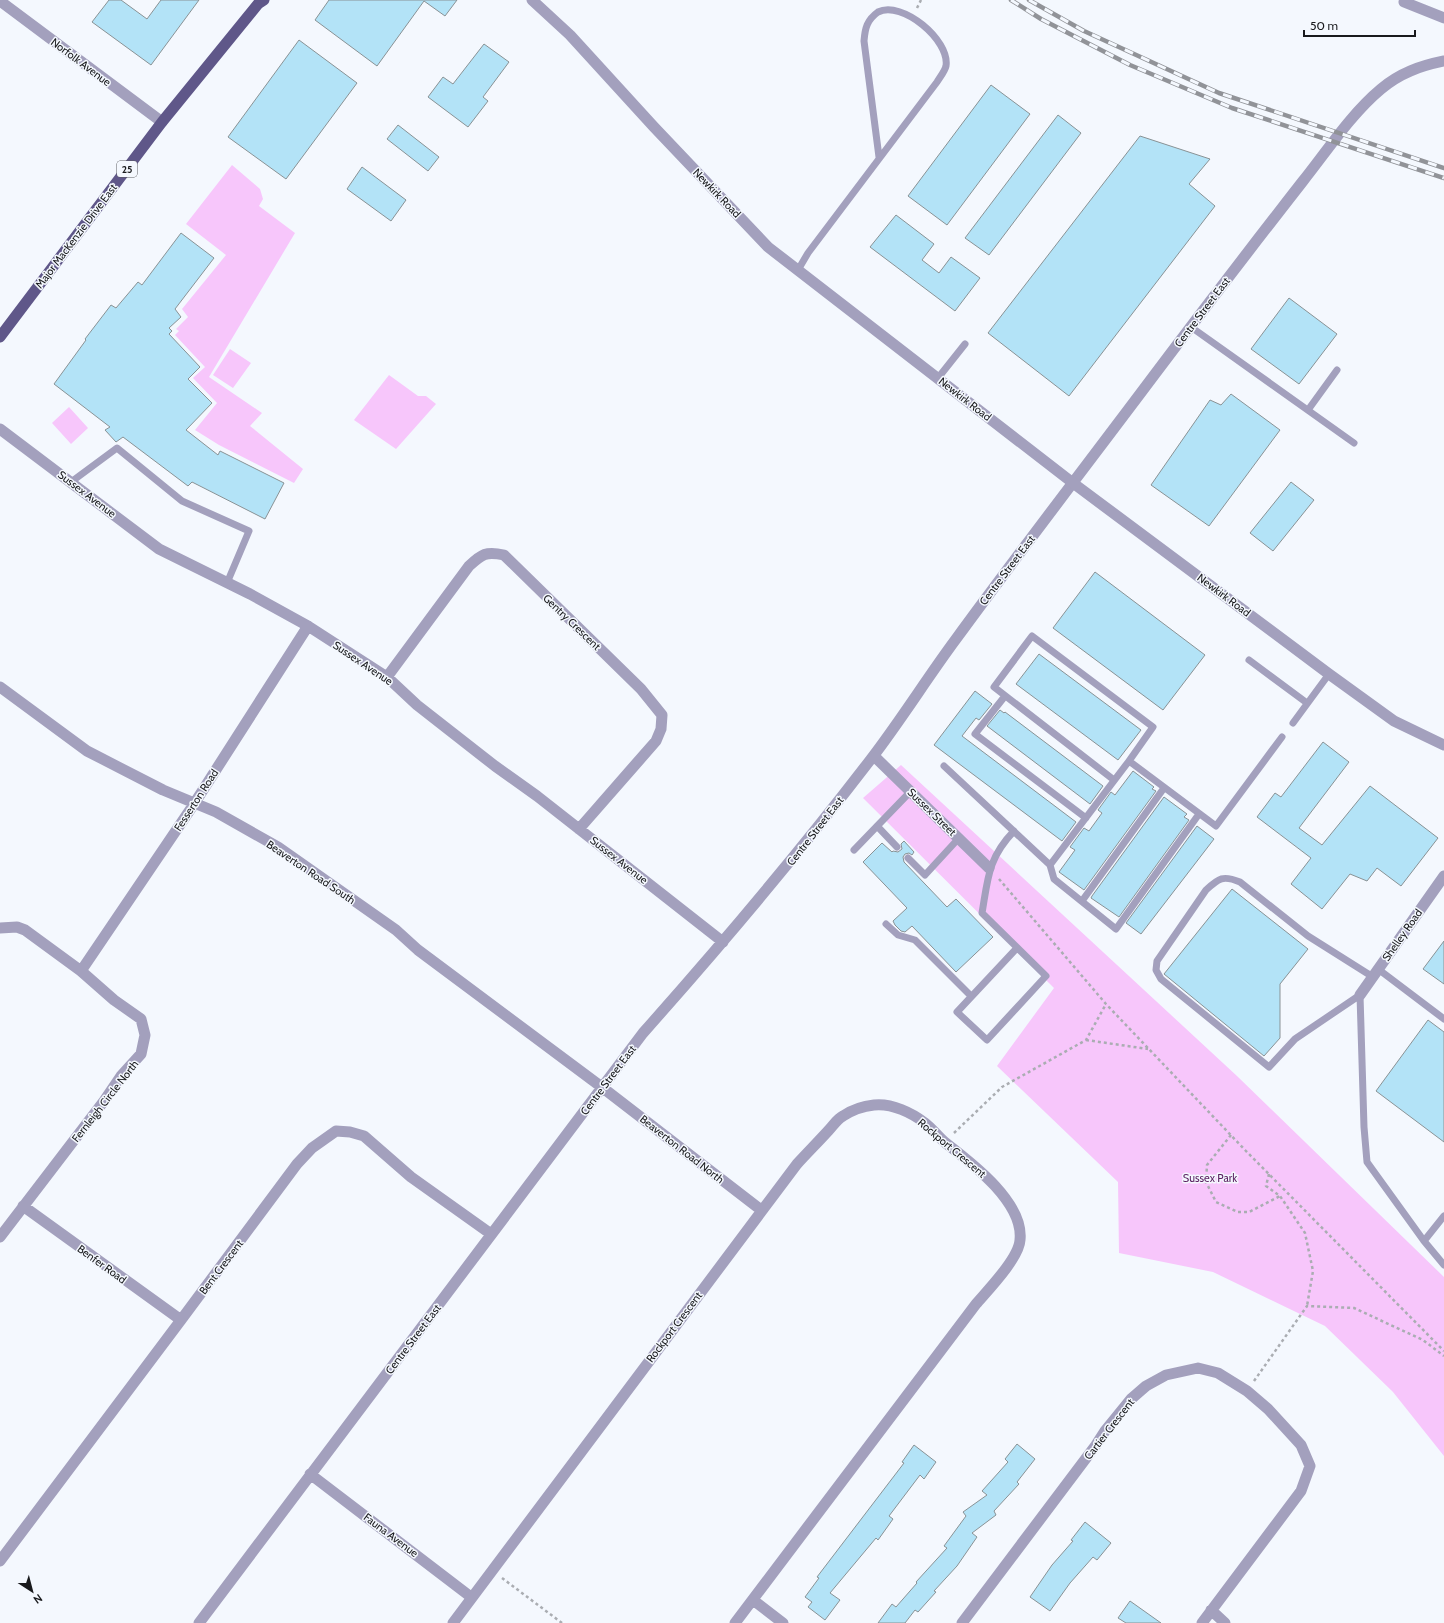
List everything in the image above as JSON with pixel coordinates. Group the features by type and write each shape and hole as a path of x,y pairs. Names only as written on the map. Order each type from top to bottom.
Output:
{"main road":[{"name":"Major MacKenzie Drive East","path":"0,337 162,122 260,2"}],"street":[{"name":"Newkirk Road","path":"532,0 570,35 654,127 768,247 1073,482 1329,674 1394,721 1444,745"},
{"name":"Norfolk Avenue","path":"0,1 162,122"},
{"path":"1404,2 1444,18"},
{"name":"Centre Street East","path":"199,1623 643,1033 723,942 798,852 874,756 954,641 1256,241 1327,150 1379,90 1400,75 1420,66 1444,61"},
{"name":"Sussex Avenue","path":"0,429 160,549 308,626 387,677 435,719 495,766 538,796 723,942"},
{"name":"Gentry Crescent","path":"387,677 469,566 480,555 492,552 504,555 641,689 662,715 661,729 656,741 579,829"},
{"name":"Fesserton Road","path":"81,971 194,804 308,626"},
{"name":"Beaverton Road South","path":"0,687 87,751 163,790 216,812 278,847 396,930 418,950 478,996 603,1088"},
{"name":"Sussex Street","path":"874,756 989,868"},
{"name":"Shelley Road","path":"1360,995 1444,876"},
{"name":"Fernleigh Circle North","path":"0,928 17,927 25,930 81,971 114,1000 141,1019 145,1035 142,1054 121,1076 104,1101 0,1237"},
{"name":"Beaverton Road North","path":"603,1088 762,1210"},
{"name":"Rockport Crescent","path":"453,1623 471,1596 797,1164 842,1116 858,1108 874,1105 885,1105 899,1109 925,1123 945,1142 979,1170 1000,1192 1013,1211 1018,1226 1020,1240 1006,1270 976,1304 735,1623"},
{"name":"Bent Crescent","path":"0,1561 297,1164 312,1148 336,1131 350,1132 364,1136 411,1177 492,1234"},
{"name":"Benfer Road","path":"23,1206 181,1320"},
{"name":"Cartier Crescent","path":"962,1623 1096,1445 1104,1431 1131,1399 1146,1386 1166,1375 1198,1368 1218,1373 1247,1391 1268,1409 1301,1445 1310,1466 1301,1491 1202,1623"},
{"name":"Fauna Avenue","path":"310,1474 471,1596"},
{"path":"753,1600 783,1623"},
{"path":"1211,1610 1225,1623"}],"lane":[{"path":"798,270 808,253 937,82 946,66 945,52 938,39 913,14 897,8 883,8 870,17 865,30 864,41 879,157"},
{"path":"1191,327 1354,442"},
{"path":"938,378 965,344"},
{"path":"1308,410 1337,370"},
{"path":"71,482 117,448 182,501 249,531 227,583"},
{"path":"1050,865 1086,818 1129,760 1153,727 1032,636 994,687 1114,780"},
{"path":"1249,660 1307,703"},
{"path":"1293,723 1329,674"},
{"path":"1005,696 975,734 1086,818"},
{"path":"1129,760 1216,826 1282,737"},
{"path":"944,766 1050,865 1054,880 1116,929 1199,814"},
{"path":"1082,901 1164,788"},
{"path":"854,850 911,792"},
{"path":"877,826 897,847"},
{"path":"1014,831 1002,844 989,868 982,913 1046,976 988,1040 957,1012 1017,948"},
{"path":"908,858 925,875 959,838"},
{"path":"1360,995 1295,1039 1270,1067 1161,979 1156,970 1157,961 1206,890 1216,880 1228,877 1240,882 1308,936 1376,973 1444,1019"},
{"path":"886,924 898,935 915,940 971,996"},
{"path":"1360,995 1364,1127 1367,1162 1424,1241 1444,1265"},
{"path":"1424,1241 1444,1216"}],"path":[{"path":"989,868 1106,1004 1148,1049 1444,1351"},
{"path":"945,1142 1002,1088 1086,1040 1106,1004"},
{"path":"1086,1040 1148,1049"},
{"path":"1231,1135 1207,1165 1206,1182 1216,1202 1238,1212 1249,1212 1280,1196"},
{"path":"1247,1391 1307,1306 1313,1271 1305,1233 1280,1196 1266,1186 1269,1174"},
{"path":"1307,1306 1354,1308 1424,1340 1444,1356"},
{"path":"491,1570 562,1623"}],"green space":[{"path":"232,165 260,189 263,199 259,206 295,233 209,377 262,413 250,426 303,469 294,483 219,445 195,430 217,403 193,378 205,367 175,335 179,331 176,329 188,317 182,309 226,255 186,224"},
{"path":"230,349 251,363 233,388 213,375"},
{"path":"389,375 418,396 426,396 436,404 396,449 354,420"},
{"path":"69,407 88,428 71,444 52,423"},
{"name":"Sussex Park","path":"901,765 1237,1076 1444,1277 1444,1456 1393,1392 1325,1326 1213,1272 1119,1253 1118,1182 997,1066 1054,988 863,798"}],"building":[{"path":"109,0 121,0 147,19 161,0 199,0 151,65 92,22"},
{"path":"329,0 457,0 445,16 424,1 377,66 315,20"},
{"path":"299,40 357,83 286,179 228,137"},
{"path":"484,44 509,62 483,97 488,101 468,127 428,97 443,77 453,84"},
{"path":"991,85 1030,114 947,225 908,196"},
{"path":"1058,115 1081,133 989,255 965,238"},
{"path":"398,125 439,157 428,171 387,139"},
{"path":"1140,136 1210,159 1189,184 1215,206 1069,396 988,333"},
{"path":"362,167 406,200 391,221 347,189"},
{"path":"896,215 934,244 922,260 939,273 951,257 980,278 955,311 870,247"},
{"path":"181,233 214,258 175,309 181,317 169,328 172,331 169,334 200,367 188,379 212,403 186,430 218,455 220,451 284,483 265,519 192,482 188,486 123,437 116,442 105,430 110,427 54,384 111,305 116,308 138,282 142,285"},
{"path":"1289,298 1337,334 1299,384 1251,349"},
{"path":"1231,394 1280,430 1209,526 1151,485 1210,400 1221,405"},
{"path":"1291,482 1314,500 1273,551 1250,533"},
{"path":"1095,572 1205,655 1163,710 1053,628"},
{"path":"1039,654 1141,730 1118,760 1016,684"},
{"path":"975,691 992,704 979,720 976,718 962,736 1076,822 1062,841 934,745"},
{"path":"1000,710 1004,713 1005,712 1103,786 1090,804 987,726"},
{"path":"1323,742 1349,762 1299,828 1322,845 1370,786 1438,838 1401,886 1377,868 1367,881 1350,874 1322,909 1291,884 1311,858 1257,817 1275,793 1281,797"},
{"path":"1133,771 1154,787 1152,789 1156,791 1084,890 1059,872 1075,850 1070,847 1084,828 1089,831 1102,813 1098,810 1111,792 1115,795"},
{"path":"1164,797 1187,814 1184,817 1189,820 1119,917 1091,898"},
{"path":"1197,826 1214,839 1141,934 1126,923"},
{"path":"904,841 914,852 912,855 909,853 905,854 903,857 904,862 947,907 956,899 993,937 956,972 912,926 905,932 901,931 895,925 893,921 907,908 863,862 882,843 892,852 898,852 902,849 901,844"},
{"path":"1232,889 1308,949 1280,984 1280,1038 1264,1056 1164,974"},
{"path":"1444,941 1444,984 1423,969"},
{"path":"1428,1020 1444,1032 1444,1142 1376,1091"},
{"path":"1017,1444 1035,1459 1017,1482 1019,1484 994,1511 996,1515 972,1533 977,1537 957,1566 934,1591 936,1592 918,1612 915,1610 905,1623 878,1623 892,1604 896,1607 917,1583 916,1582 947,1548 944,1546 966,1516 963,1512 987,1495 982,1491 1008,1462 1005,1459"},
{"path":"914,1445 936,1462 924,1479 920,1475 889,1516 893,1519 878,1540 876,1538 830,1593 840,1600 825,1620 808,1607 812,1602 805,1597 819,1578 817,1577 904,1463 902,1462"},
{"path":"1085,1522 1111,1543 1097,1560 1093,1557 1070,1583 1050,1611 1030,1597 1052,1565 1073,1541 1071,1540"},
{"path":"1130,1601 1161,1623 1126,1623 1118,1618"}],"railway":[{"path":"1011,0 1041,19 1130,65 1232,108 1444,178"},
{"path":"1029,0 1084,31 1219,93 1444,168"}]}
